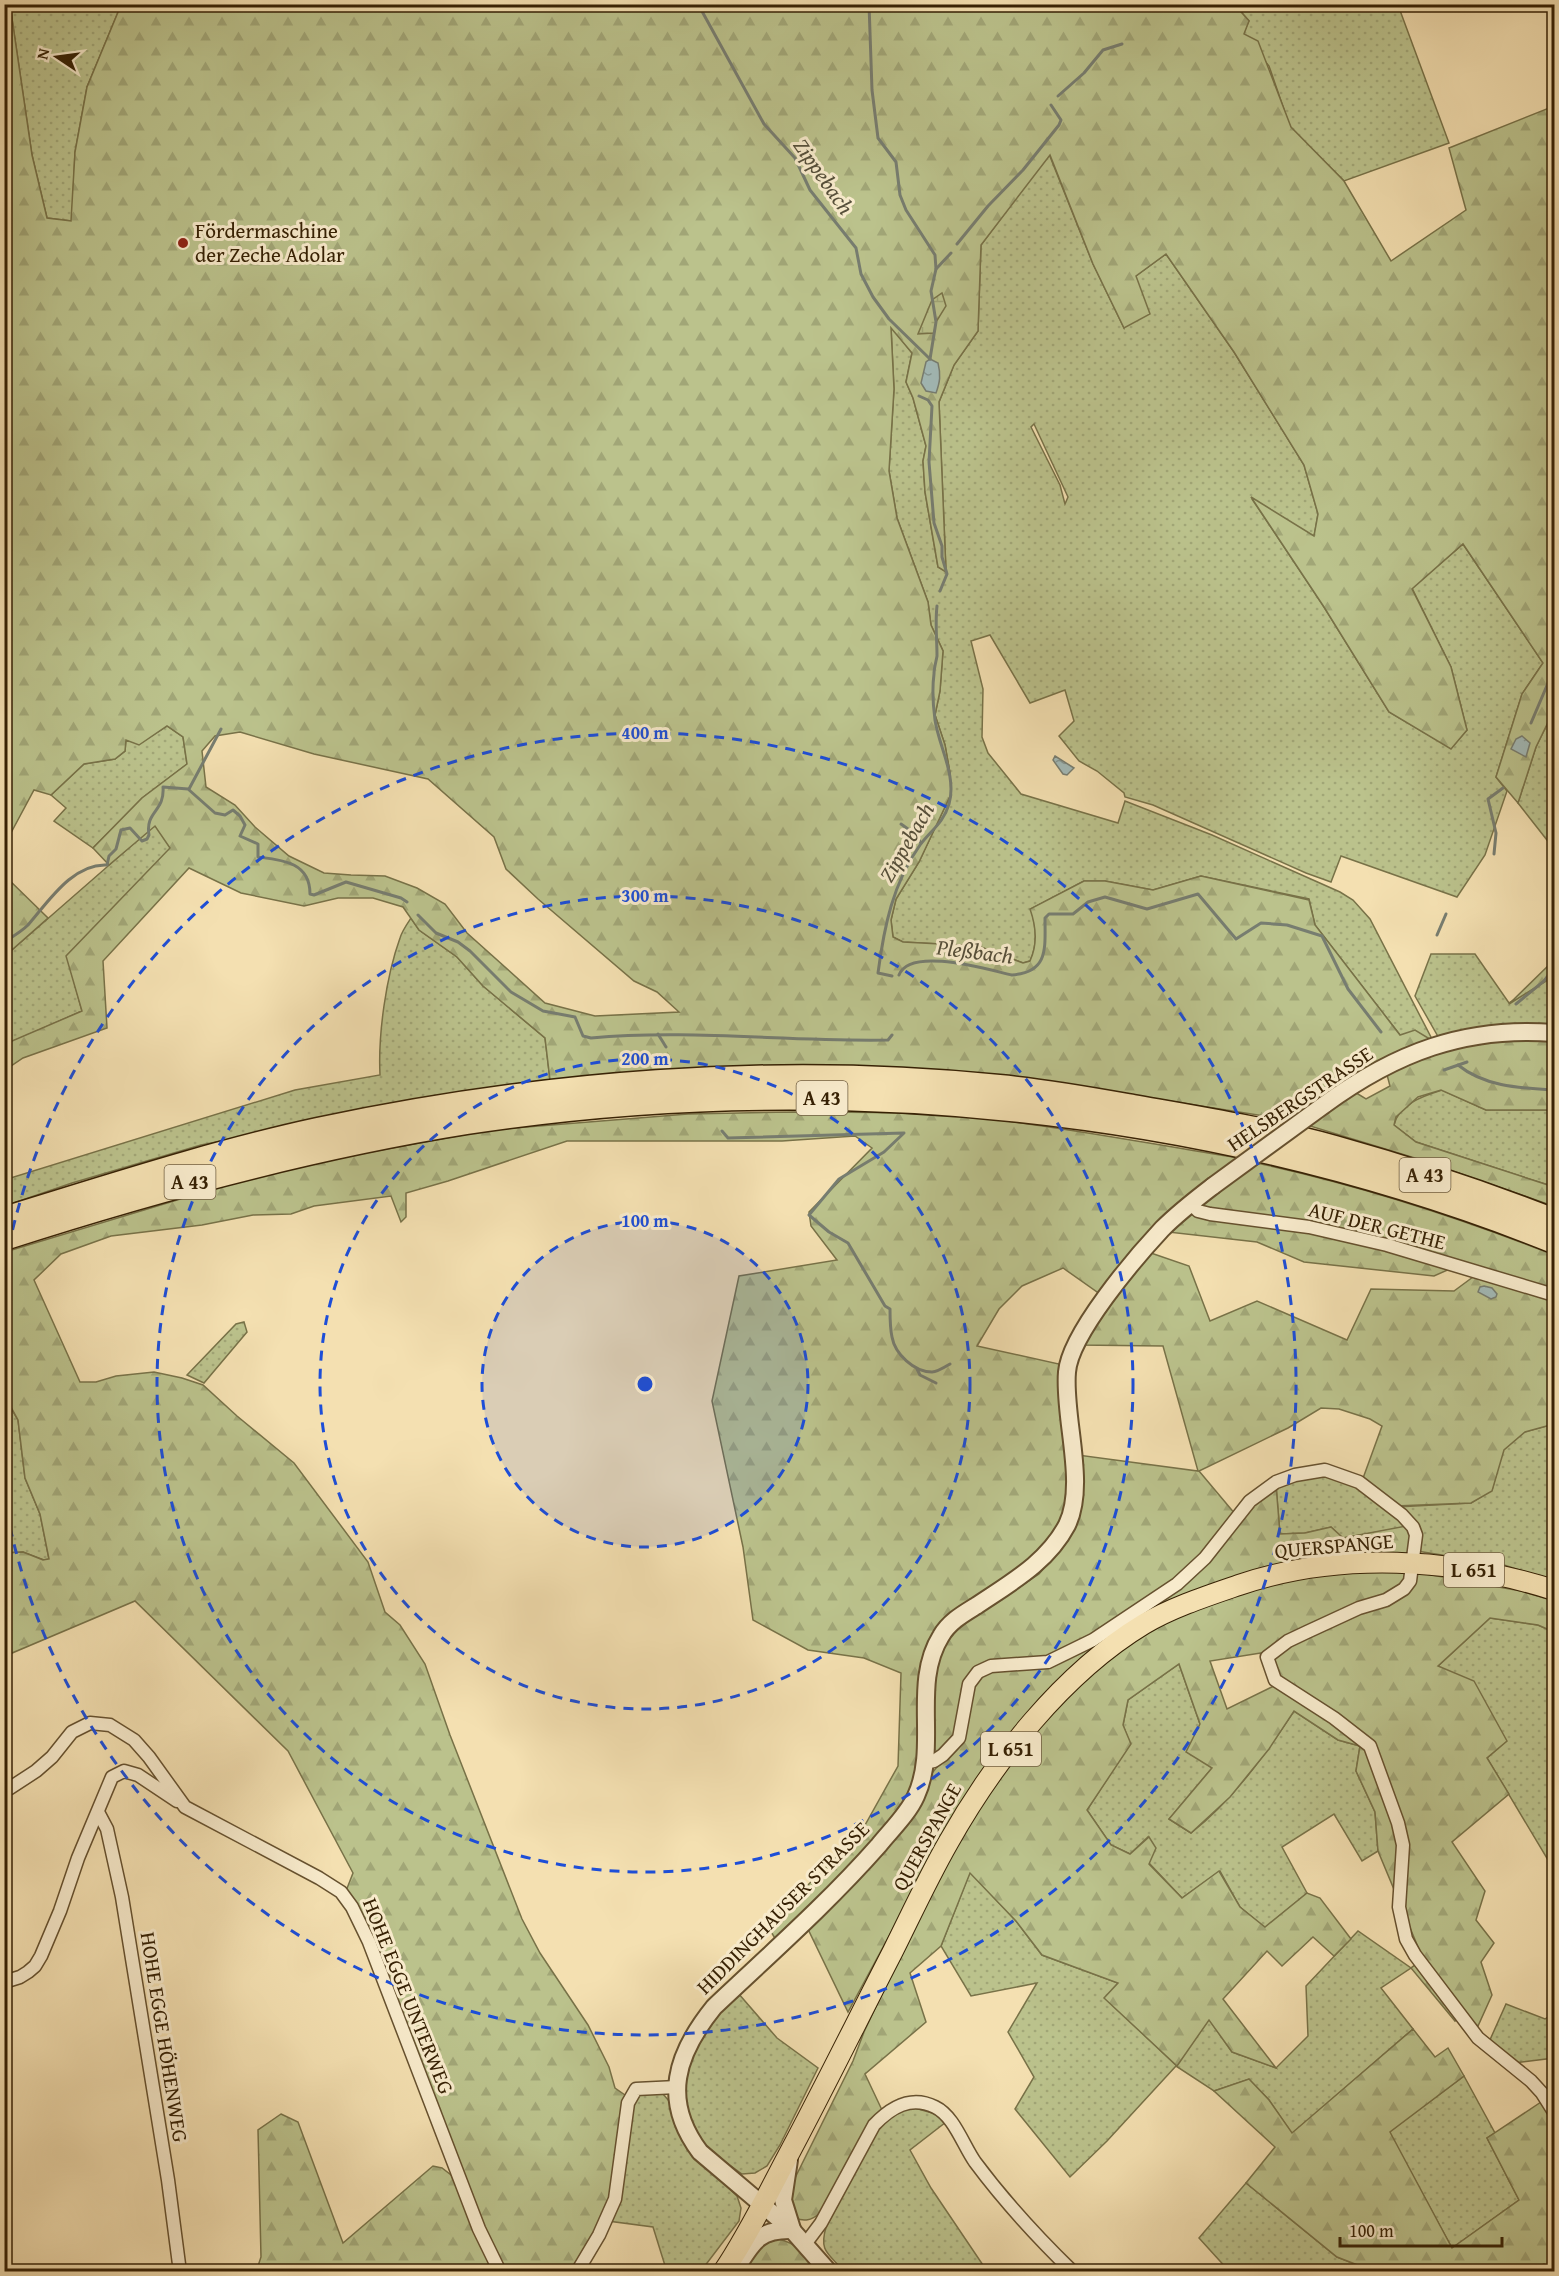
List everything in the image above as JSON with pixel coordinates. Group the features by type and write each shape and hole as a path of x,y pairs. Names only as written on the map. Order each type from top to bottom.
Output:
{"highway":[{"name":"A 43","path":"4,1219 114,1184 257,1145 320,1130 462,1104 599,1086 717,1079 831,1078 1000,1087 1220,1122 1334,1148 1395,1166 1502,1201 1554,1221"},
{"name":"A 43","path":"4,1238 91,1210 218,1175 399,1134 588,1108 658,1102 774,1098 947,1103 1070,1116 1144,1128 1326,1166 1414,1191 1501,1220 1554,1241"}],"main road":[{"name":"QUERSPANGE","path":"762,2206 823,2092 948,1843 992,1774 1044,1709 1092,1662 1144,1624 1202,1598 1265,1576 1288,1571 1343,1564 1413,1563 1509,1576 1554,1590"},
{"name":"L 651","path":"723,2271 762,2206"}],"street":[{"name":"HELSBERGSTRASSE","path":"1213,1186 1324,1105 1371,1074 1414,1052 1438,1044 1498,1032 1523,1030 1554,1033"},
{"name":"HIDDINGHAUSER STRASSE","path":"829,2271 806,2243 700,2152 690,2139 682,2122 677,2086 687,2046 714,2007 851,1876 916,1798 924,1763 929,1664 942,1634 956,1619 1033,1568 1057,1543 1068,1522 1075,1489 1067,1372 1075,1344 1092,1316 1138,1257 1190,1203 1213,1186"},
{"name":"AUF DER GETHE","path":"1190,1203 1198,1211 1210,1214 1309,1227 1387,1245 1554,1295"},
{"path":"924,1763 934,1761 944,1755 959,1738 969,1684 978,1672 991,1666 1048,1662 1093,1640 1177,1584 1205,1558 1250,1501 1276,1482 1295,1475 1325,1470 1359,1482 1402,1515 1413,1527 1416,1535 1410,1581 1404,1589 1386,1600 1359,1608 1288,1641 1267,1657 1275,1680 1319,1707 1370,1746 1398,1823 1403,1845 1399,1907 1406,1939 1415,1955 1479,2038 1531,2080 1554,2112"},
{"name":"HOHE EGGE UNTERWEG","path":"4,1790 36,1771 52,1757 72,1732 90,1723 110,1725 135,1740 185,1807 341,1892 347,1898 369,1942 483,2238 500,2271"},
{"path":"4,1982 20,1977 35,1966 41,1956 112,1777 124,1771 138,1775 185,1807"},
{"name":"HOHE EGGE HÖHENWEG","path":"98,1812 107,1829 122,1897 168,2180 180,2271"},
{"path":"577,2271 599,2235 615,2199 628,2103 636,2090 677,2086"},
{"path":"806,2243 821,2223 874,2125 883,2115 902,2104 918,2101 937,2108 946,2115 974,2160 993,2185 1050,2250 1073,2271"},
{"path":"734,2271 764,2234 775,2229 792,2230 783,2200 791,2151"}],"green space":[{"path":"5,5 10,5 32,155 47,218 71,221 75,152 87,87 121,5 1235,5 1249,21 1244,34 1258,41 1291,127 1344,181 1391,261 1466,210 1449,148 1554,106 1554,710 1536,747 1518,803 1496,777 1522,694 1543,663 1463,544 1412,589 1451,667 1467,730 1451,749 1389,712 1324,607 1251,497 1314,536 1318,514 1304,465 1234,352 1166,254 1136,276 1150,314 1124,328 1093,264 1050,155 981,245 978,331 954,365 939,402 946,572 938,567 925,492 923,461 926,446 913,398 906,382 912,353 891,328 894,389 889,471 897,518 928,602 931,625 943,651 940,691 935,715 945,745 951,794 919,862 896,899 891,920 893,937 903,942 978,946 1023,963 1030,961 1035,935 1030,909 1084,881 1105,881 1153,890 1201,876 1309,900 1315,925 1400,1035 1415,1030 1433,1041 1337,1086 1289,1120 1132,1095 879,1069 692,1069 550,1080 545,1038 483,986 457,957 419,930 403,907 373,898 338,898 304,906 241,893 189,868 103,961 107,1028 23,1058 5,1070 5,1044 82,1011 66,956 170,848 155,826 109,865 93,848 142,798 187,764 183,737 167,726 139,745 126,740 125,751 115,759 84,764 51,795 34,790 5,844","holes":["240,732 314,754 428,779 494,837 506,869 538,899 634,981 657,992 679,1012 595,1016 545,1003 467,933 445,904 417,888 385,876 324,873 289,856 255,827 235,805 206,787 202,751 215,736"]},
{"path":"10,5 121,5 87,87 75,152 72,221 47,218 32,155"},
{"path":"1235,5 1398,5 1449,143 1344,181 1290,127 1269,66 1243,34 1249,21"},
{"path":"1049,154 1093,264 1124,328 1136,276 1166,254 1234,352 1304,465 1318,514 1314,537 1252,499 1324,607 1389,712 1451,748 1467,730 1451,667 1412,588 1463,544 1543,663 1522,694 1496,777 1507,791 1485,855 1457,897 1341,856 1331,882 1153,805 1125,797 1124,793 1097,771 1079,761 1059,736 1074,721 1065,690 1030,703 990,635 971,641 983,689 982,737 988,753 1021,794 1118,823 1125,801 1212,835 1340,892 1353,900 1370,919 1433,1041 1400,1035 1315,925 1309,899 1201,876 1153,890 1105,881 1084,881 1031,909 1035,942 1030,961 1023,963 978,946 903,942 893,937 891,920 896,899 919,862 951,794 945,745 935,715 940,691 943,651 931,625 928,602 897,518 889,471 894,389 891,326 912,353 906,382 913,398 926,446 923,461 925,492 938,567 946,571 939,402 954,365 978,331 981,245","holes":["1034,424 1068,497 1065,504 1060,485 1031,427"]},
{"path":"942,293 946,306 936,322 934,333 918,334 932,300"},
{"path":"1554,710 1554,849 1518,803 1536,747"},
{"path":"167,726 183,737 187,764 142,798 93,848 54,821 66,808 51,795 84,764 115,759 125,751 126,739 139,744"},
{"path":"155,825 171,848 67,956 82,1011 5,1045 5,956"},
{"path":"5,876 48,918 4,956"},
{"path":"411,918 419,930 457,957 483,986 545,1038 550,1080 450,1096 201,1145 72,1183 5,1206 4,1180 295,1090 380,1075 380,1042 387,988 401,935"},
{"path":"1431,954 1475,954 1509,1003 1554,976 1554,1029 1440,1040 1415,996"},
{"path":"1554,960 1554,976 1509,1004"},
{"path":"1476,1040 1554,1040 1554,1110 1486,1110 1441,1090 1418,1097 1396,1117 1394,1125 1416,1142 1548,1185 1554,1193 1553,1206 1418,1159 1310,1126 1340,1099 1353,1091 1366,1099 1390,1086 1386,1071"},
{"path":"1442,1090 1486,1110 1554,1110 1554,1193 1548,1185 1416,1142 1394,1125 1406,1106"},
{"path":"866,1112 991,1119 1239,1158 1100,1294 1063,1268 1022,1286 999,1309 977,1346 1059,1364 1069,1488 1063,1520 1028,1564 934,1635 917,1773 910,1798 848,1873 776,1940 767,1925 860,1834 898,1766 901,1673 864,1658 808,1650 753,1620 743,1547 712,1401 739,1276 837,1260 811,1226 809,1212 872,1148 855,1136 782,1141 567,1141 406,1193 406,1217 401,1222 391,1196 314,1206 291,1214 253,1215 202,1225 111,1236 61,1254 34,1280 80,1382 96,1382 116,1376 154,1372 203,1385 294,1463 368,1562 385,1612 400,1625 425,1664 450,1735 522,1919 540,1953 588,2025 609,2067 615,2088 625,2095 611,2198 598,2229 574,2271 504,2271 490,2245 346,1891 353,1873 288,1751 135,1601 5,1656 5,1553 23,1552 43,1560 49,1559 40,1514 25,1478 18,1420 5,1396 5,1252 230,1184 310,1163 490,1130 688,1114"},
{"path":"1257,1163 1333,1181 1408,1203 1554,1255 1554,1292 1461,1264 1434,1276 1304,1262 1257,1242 1168,1232 1188,1214"},
{"path":"1148,1252 1189,1266 1210,1321 1257,1301 1347,1340 1371,1289 1454,1291 1477,1274 1554,1298 1554,1424 1525,1432 1504,1450 1492,1491 1471,1503 1395,1506 1362,1481 1382,1426 1370,1419 1339,1409 1321,1408 1288,1428 1199,1471 1236,1515 1228,1525 1175,1582 1111,1625 1047,1659 976,1670 957,1734 928,1765 934,1663 955,1630 1039,1574 1062,1547 1078,1455 1198,1471 1163,1346 1079,1345"},
{"path":"244,1322 247,1332 204,1383 187,1375 236,1324"},
{"path":"4,1396 18,1420 25,1478 40,1514 49,1559 44,1560 23,1552 5,1553"},
{"path":"1554,1424 1554,1581 1504,1565 1417,1551 1396,1507 1471,1503 1492,1490 1503,1450 1524,1432"},
{"path":"1326,1472 1369,1495 1406,1527 1343,1538 1331,1527 1305,1533 1280,1534 1276,1485"},
{"path":"1276,1485 1280,1534 1305,1533 1331,1527 1343,1538 1406,1526 1414,1535 1412,1553 1334,1555 1262,1569 1087,1656 942,1838 848,2012 807,1927 963,1735 972,1688 979,1675 992,1670 1049,1665 1179,1586 1252,1504"},
{"path":"1406,1571 1406,1581 1401,1587 1267,1652 1210,1661 1227,1709 1278,1684 1269,1656 1289,1643 1388,1602 1415,1572 1521,1591 1554,1601 1554,1632 1538,1625 1490,1618 1438,1666 1474,1681 1507,1741 1487,1758 1509,1794 1452,1842 1485,1891 1476,1920 1494,1943 1481,1962 1492,1995 1478,2026 1462,2013 1455,2021 1411,1968 1423,1959 1378,1851 1375,1812 1356,1771 1360,1746 1338,1740 1294,1711 1269,1749 1230,1797 1191,1833 1169,1819 1212,1768 1186,1752 1200,1724 1179,1664 1128,1700 1123,1725 1131,1744 1087,1810 1111,1845 1130,1854 1149,1837 1156,1848 1149,1864 1182,1898 1219,1871 1240,1907 1265,1927 1307,1893 1320,1898 1351,1939 1334,1956 1313,1937 1282,1966 1267,1951 1223,1999 1276,2068 1232,2052 1209,2020 1177,2066 1104,1998 1118,1983 1042,1955 1016,1921 970,1873 941,1946 910,1973 926,2022 865,2074 882,2110 867,2126 819,2214 808,2220 795,2218 788,2197 792,2184 853,2061 864,2032 951,1848 973,1810 1077,1682 1151,1630 1202,1604 1306,1574"},
{"path":"1490,1618 1538,1625 1554,1632 1554,1870 1487,1758 1506,1741 1437,1667"},
{"path":"1179,1664 1200,1724 1212,1768 1169,1819 1191,1833 1234,1792 1294,1711 1338,1740 1360,1746 1356,1771 1375,1812 1378,1851 1362,1861 1334,1814 1282,1847 1307,1893 1265,1928 1240,1907 1220,1871 1182,1898 1149,1863 1148,1837 1130,1854 1111,1845 1087,1810 1130,1744 1123,1725 1128,1700"},
{"path":"970,1872 1016,1921 1042,1955 1118,1983 1105,1998 1176,2065 1209,2019 1232,2052 1276,2068 1308,2036 1306,1986 1358,1931 1411,1968 1381,1988 1413,2029 1292,2134 1269,2100 1249,2079 1214,2091 1176,2066 1107,2141 1070,2177 1015,2109 1034,2077 1008,2032 1037,1983 971,1996 941,1946"},
{"path":"738,1993 777,2038 818,2068 780,2145 767,2166 755,2173 742,2174 702,2145 686,2117 684,2066 703,2028"},
{"path":"1506,2004 1545,2019 1554,2013 1554,2058 1514,2063 1489,2042"},
{"path":"1413,2029 1435,2057 1448,2048 1464,2076 1390,2132 1452,2248 1519,2200 1487,2138 1544,2100 1554,2122 1554,2271 1549,2271 1544,2264 1530,2272 1373,2271 1337,2257 1246,2183 1275,2147 1214,2091 1249,2079 1269,2100 1292,2133"},
{"path":"1464,2076 1495,2133 1487,2138 1519,2200 1452,2248 1389,2132"},
{"path":"639,2094 663,2094 669,2101 677,2124 694,2154 737,2196 741,2208 739,2221 701,2271 667,2272 653,2227 608,2221 631,2104"},
{"path":"911,2107 936,2114 946,2122 910,2150 931,2188 987,2271 844,2271 826,2252 824,2235 826,2227 876,2132 891,2117"},
{"path":"281,2114 298,2122 343,2243 433,2166 442,2168 451,2175 495,2272 256,2272 261,2257 258,2130"},
{"path":"1246,2183 1337,2257 1373,2271 1229,2271 1199,2238"},
{"path":"778,2239 797,2247 819,2272 743,2272 762,2245"}],"water":[{"path":"930,359 938,363 939,367 940,378 936,393 926,391 921,383 926,362"},
{"path":"1522,736 1530,743 1526,757 1511,749 1516,739"},
{"path":"1055,756 1074,768 1067,775 1063,774 1053,760"},
{"path":"1480,1287 1492,1288 1497,1294 1496,1297 1491,1299 1478,1292"}],"waterway":[{"name":"Zippebach","path":"698,4 764,124 795,158 810,190 856,248 861,274 873,297 889,319 930,359"},
{"path":"869,4 872,90 878,138 896,162 900,195 906,210 935,255 936,269 931,291 936,322 930,359"},
{"path":"1058,96 1084,73 1103,50 1122,44"},
{"path":"957,244 988,206 1023,170 1059,125 1061,120 1051,105"},
{"path":"936,269 951,253"},
{"name":"Zippebach","path":"919,396 928,400 932,406 929,462 934,523 942,546 942,557 947,574 940,591"},
{"name":"Zippebach","path":"892,976 878,973 883,939 896,890 920,845 943,817 951,793 949,772 937,730 933,703 933,680 937,656 937,606"},
{"path":"1531,723 1554,669"},
{"path":"189,789 221,729"},
{"name":"Pleßbach","path":"4,942 28,925 53,895 72,877 83,870 107,865 109,856 116,849 121,830 130,828 142,841 147,839 150,821 161,802 163,787 188,789 215,813 225,815 233,810 245,825 240,836 258,844 258,857 285,862 300,869 309,883 310,894 314,895 346,882 401,898 407,902"},
{"path":"1494,854 1496,833 1488,799 1503,788"},
{"path":"901,824 915,834 921,843"},
{"name":"Pleßbach","path":"899,975 906,966 918,962 934,961 969,965 1012,975 1024,973 1039,964 1042,957 1045,918 1049,914 1073,914 1088,902 1105,897 1147,909 1198,894 1236,939 1261,923 1287,925 1322,936 1348,989 1381,1032"},
{"path":"1437,935 1446,914"},
{"name":"Pleßbach","path":"418,915 436,933 458,942 470,951 511,992 543,1011 575,1017 583,1036 591,1038 702,1035 888,1040 892,1035"},
{"path":"1516,1004 1544,981 1554,968"},
{"path":"658,1034 666,1047"},
{"name":"Pleßbach","path":"1444,1070 1467,1062"},
{"name":"Pleßbach","path":"1458,1065 1492,1082 1516,1087 1554,1090"},
{"path":"722,1131 728,1138 904,1133 884,1152 839,1179 809,1215 829,1232 848,1243 885,1306 890,1309 892,1337 901,1356 912,1365 925,1371 936,1371 950,1364"},
{"path":"917,1369 920,1375 936,1383"}],"place":[{"name":"Fördermaschine der Zeche Adolar","path":"183,243"}]}
